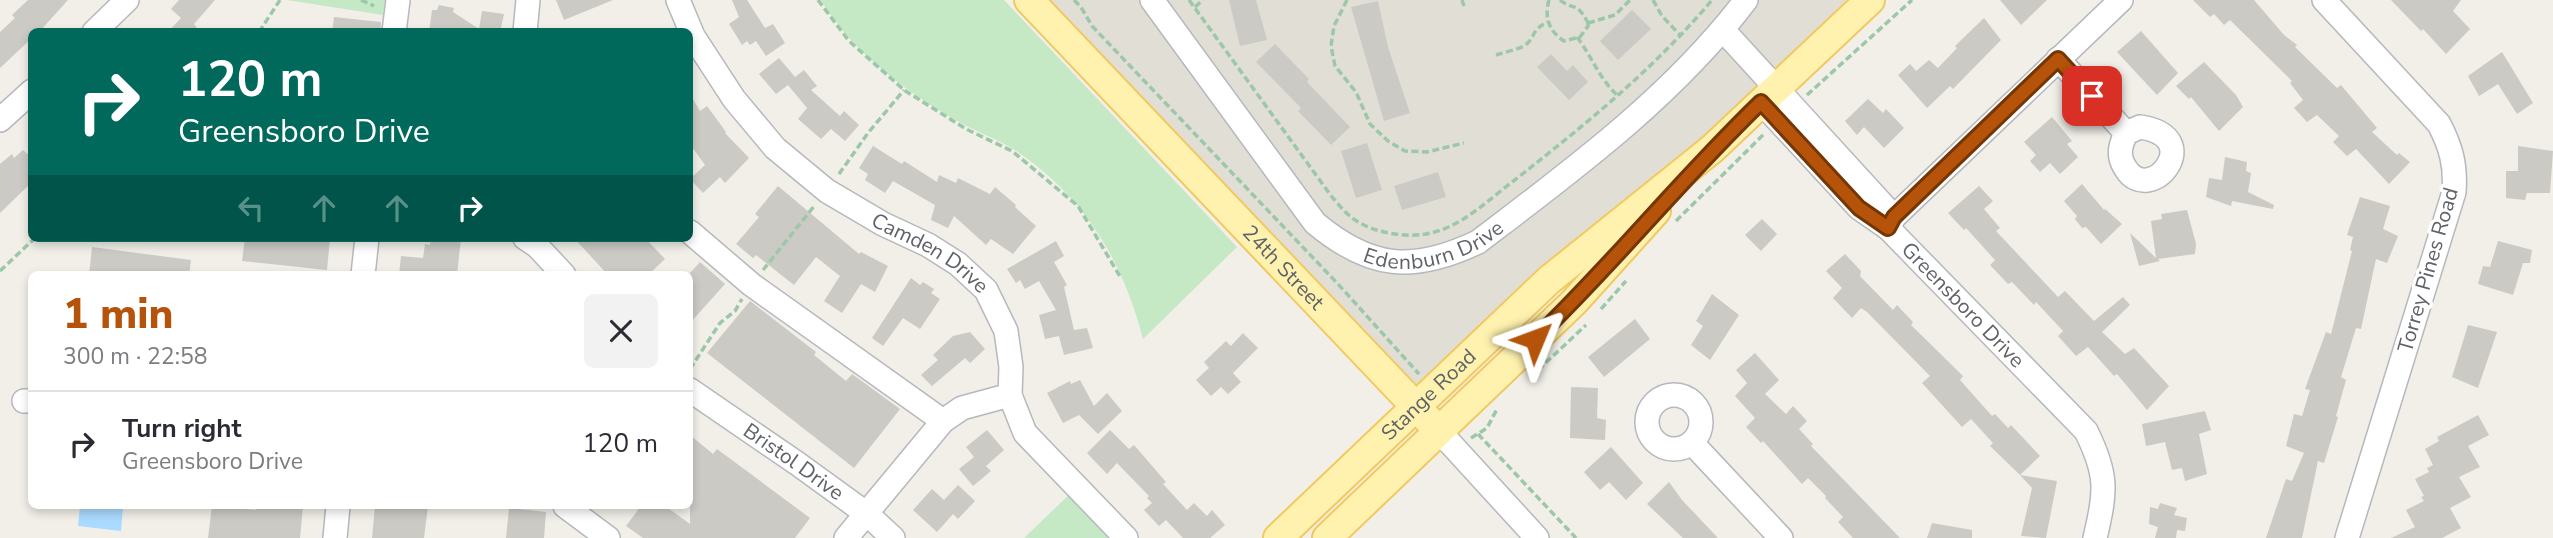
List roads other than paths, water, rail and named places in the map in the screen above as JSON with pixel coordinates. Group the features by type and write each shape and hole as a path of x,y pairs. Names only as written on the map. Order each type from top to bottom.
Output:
{"main road":[{"name":"24th Street","path":"1029,0 1439,431"},
{"name":"Stange Road","path":"1278,538 1549,279 1780,96 1870,0"},
{"name":"Stange Road","path":"1327,538 1574,302 1712,149"}],"street":[{"path":"98,28 127,0"},
{"path":"394,28 398,0"},
{"path":"526,28 528,0"},
{"name":"Camden Drive","path":"678,0 690,28"},
{"name":"Edenburn Drive","path":"1152,0 1315,223 1339,244 1373,258 1396,262 1423,262 1453,254 1478,242 1621,131 1723,30 1746,0"},
{"path":"1891,222 2120,0"},
{"name":"Torrey Pines Road","path":"2324,0 2439,124 2451,147 2456,171 2454,192 2347,538"},
{"name":"Greensboro Drive","path":"1723,30 1891,222 2085,431 2098,456 2104,481 2104,500 2095,538"},
{"name":"Camden Drive","path":"693,36 734,99 775,148 827,191 883,225 928,246 958,264 986,290 1006,331 1011,367 1010,395 1025,433 1126,538"},
{"path":"2058,59 2126,133"},
{"path":"0,120 28,95"},
{"path":"693,235 752,285 943,421"},
{"path":"363,271 367,242"},
{"path":"531,242 560,271"},
{"name":"Bristol Drive","path":"693,392 867,514 893,538"},
{"path":"846,538 943,421 962,408 1010,395"},
{"name":"24th Street","path":"1439,431 1537,538"},
{"path":"1693,444 1781,538"},
{"path":"335,538 338,509"},
{"path":"569,509 608,538"}],"water":[{"path":"80,509 123,509 121,531 78,526"}]}
